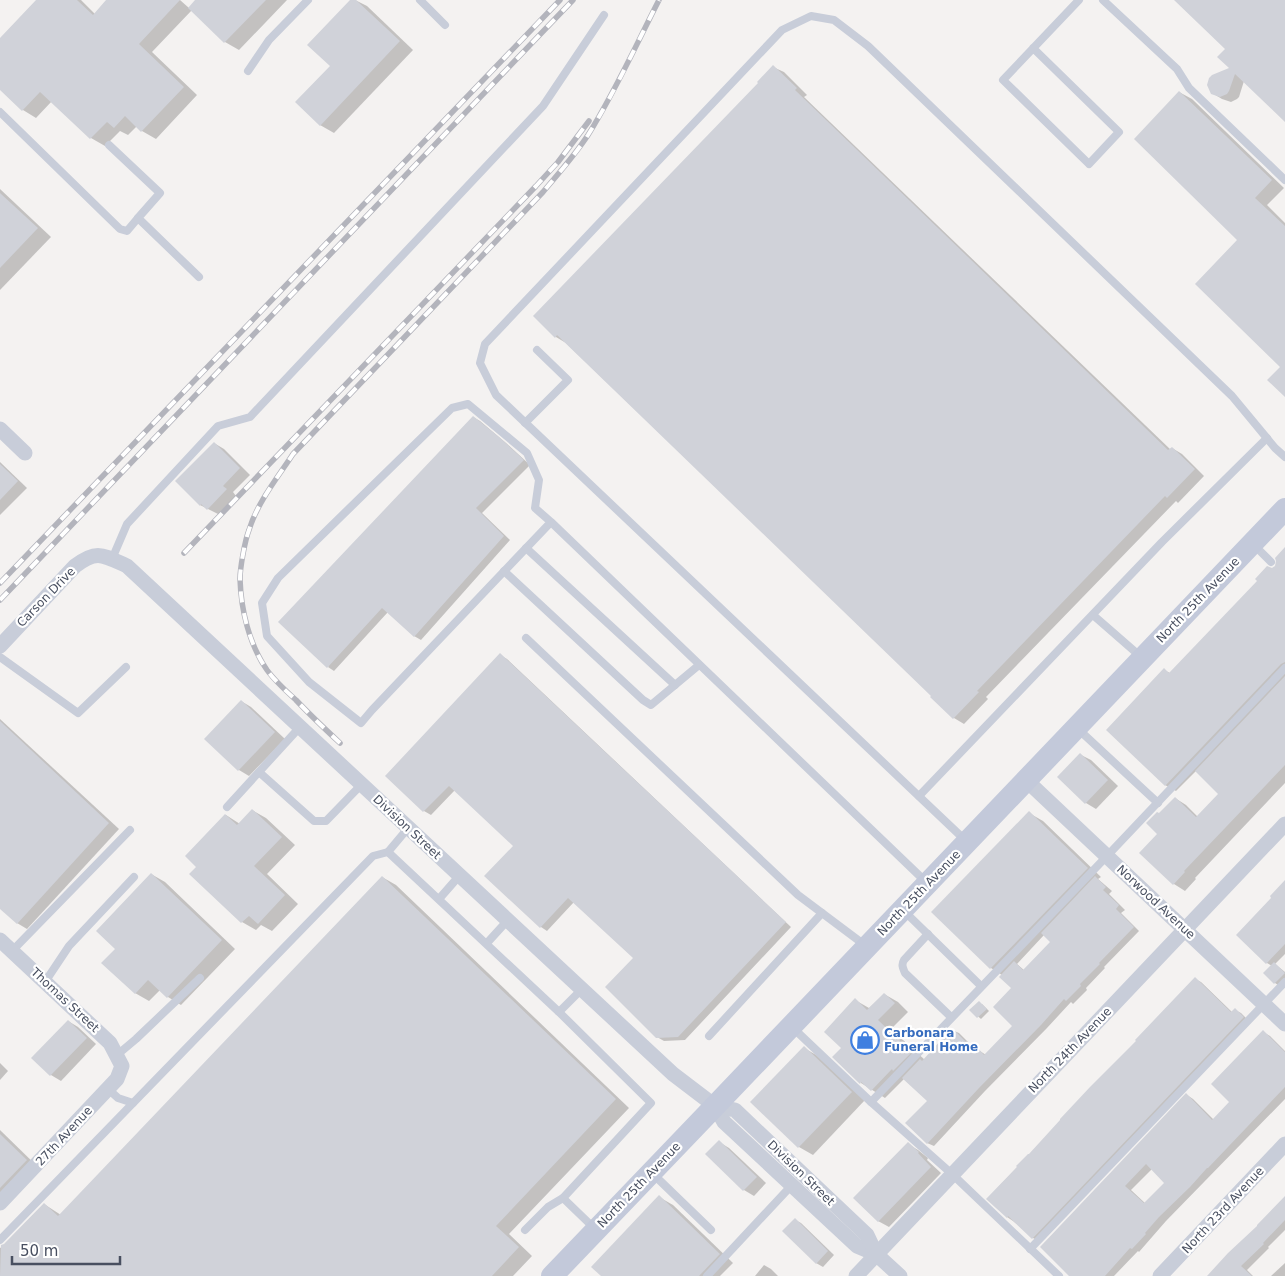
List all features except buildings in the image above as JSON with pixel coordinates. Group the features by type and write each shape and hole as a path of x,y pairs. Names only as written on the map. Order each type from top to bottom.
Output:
{"main road":[{"name":"North 25th Avenue","path":"560,1273 596,1230 1285,508"}],"street":[{"path":"0,430 26,454"},
{"name":"Division Street","path":"96,555 112,559 127,566 673,1074 715,1106 724,1122 859,1248 876,1254"},
{"name":"Carson Drive","path":"0,646 75,566 84,559 96,555"},
{"name":"Norwood Avenue","path":"1026,780 1285,1024"},
{"name":"North 24th Avenue","path":"856,1276 1285,824"},
{"name":"Thomas Street","path":"0,940 110,1043 120,1060"},
{"name":"27th Avenue","path":"0,1204 117,1080 120,1060"},
{"name":"Division Street","path":"715,1106 735,1110 867,1235 876,1254 900,1276"},
{"name":"North 23rd Avenue","path":"1160,1276 1285,1144"}],"lane":[{"path":"248,71 269,40 308,0"},
{"path":"420,0 445,25"},
{"path":"1034,48 1119,132 1089,164 1003,80 1079,0"},
{"path":"1103,0 1177,69 1189,88 1285,180"},
{"path":"112,559 127,524 218,426 250,417 543,106 604,15"},
{"path":"967,842 496,395 480,363 485,344 782,30 811,16 834,20 868,46 1232,396 1285,457"},
{"path":"0,112 120,229 127,231 160,193 109,145"},
{"path":"138,218 199,277"},
{"path":"525,423 568,380 536,350"},
{"path":"551,522 361,723 309,682 267,636 262,603 278,578 452,408 468,404 527,453 539,480 535,508 551,522 928,884"},
{"path":"919,796 1162,542 1267,438"},
{"path":"1252,543 1271,562"},
{"path":"526,548 675,685"},
{"path":"504,571 651,706 699,665"},
{"path":"1093,615 1142,658"},
{"path":"526,638 798,895 867,947"},
{"path":"0,656 78,713 126,667"},
{"path":"871,1102 1285,668"},
{"path":"227,807 300,727"},
{"path":"1077,727 1158,803"},
{"path":"259,772 314,821 326,821 362,784"},
{"path":"0,1240 373,856 388,852 409,827"},
{"path":"12,951 130,830"},
{"path":"388,852 487,943 652,1104 563,1198 548,1207 525,1230"},
{"path":"439,899 460,875"},
{"path":"45,982 69,946 134,877"},
{"path":"902,910 981,986"},
{"path":"709,1036 822,913"},
{"path":"487,943 508,920"},
{"path":"928,934 904,960 902,967 905,973 951,1017"},
{"path":"120,1060 136,1040 200,978"},
{"path":"1030,1250 1285,982"},
{"path":"559,1012 582,988"},
{"path":"791,1026 871,1102 952,1174 1059,1276"},
{"path":"108,1089 118,1098 133,1103"},
{"path":"652,1172 711,1230"},
{"path":"707,1276 792,1186"},
{"path":"563,1198 596,1230"}],"railway":[{"path":"0,583 560,0"},
{"path":"0,600 573,0"},
{"path":"340,743 267,670 251,638 244,615 240,579 244,547 257,510 268,490 293,454 543,192 572,157 588,135 607,102 659,0"},
{"path":"184,553 536,186 558,162 589,121"}],"place":[{"name":"Carbonara Funeral Home","path":"865,1040"}]}
